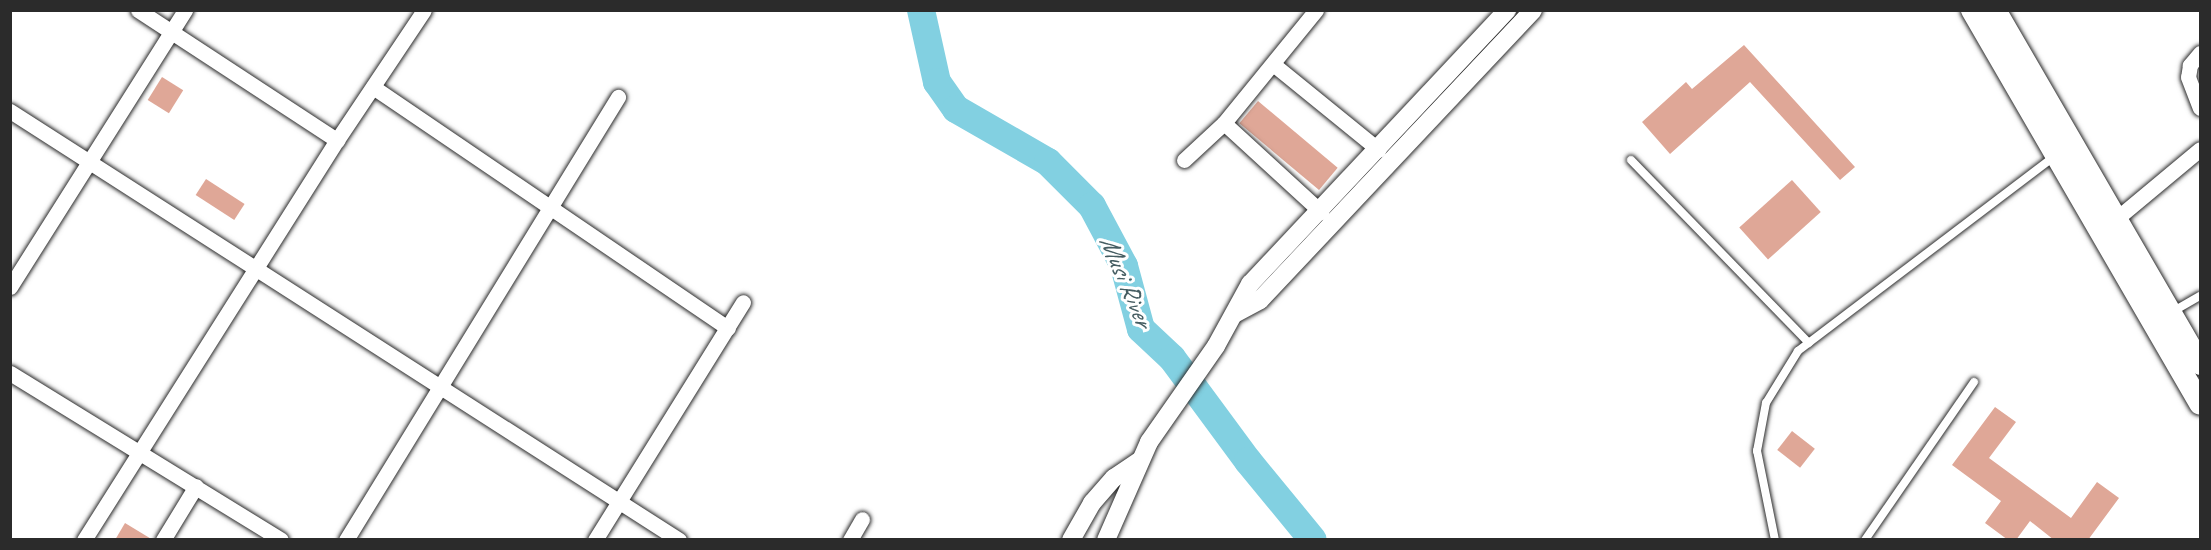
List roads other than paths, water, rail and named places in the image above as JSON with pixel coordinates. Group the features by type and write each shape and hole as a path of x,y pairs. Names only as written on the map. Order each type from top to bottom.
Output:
{"main road":[{"path":"1972,10 2065,151 2116,219 2200,364"},
{"path":"1995,10 2065,151 2200,404"}],"street":[{"path":"138,10 170,34 337,140"},
{"path":"10,287 185,10"},
{"path":"84,540 337,140 424,10"},
{"path":"1184,160 1224,123 1316,10"},
{"path":"1487,46 1507,10"},
{"path":"1236,313 1260,300 1445,90 1487,46 1533,10"},
{"path":"2200,53 2190,65 2188,77 2200,108"},
{"path":"1272,64 1379,150"},
{"path":"373,87 728,328"},
{"path":"1106,540 1130,491 1139,461 1149,442 1216,346 1250,284 1379,150 1445,90"},
{"path":"345,540 618,97"},
{"path":"10,111 679,540"},
{"path":"1224,123 1321,212"},
{"path":"2116,219 2200,149"},
{"path":"595,540 743,302"},
{"path":"10,373 196,486 273,537"},
{"path":"1071,540 1092,503 1114,478 1139,461"},
{"path":"163,540 196,486"},
{"path":"850,540 862,519"}],"lane":[{"path":"1775,540 1757,451 1766,403 1798,351 2065,151"},
{"path":"1631,160 1809,343"},
{"path":"2170,313 2200,296"},
{"path":"1865,540 1974,382"}],"waterway":[{"name":"Musi River","path":"921,10 937,82 956,109 1048,162 1092,206 1124,266 1141,329 1172,358 1248,461 1313,540"}]}
